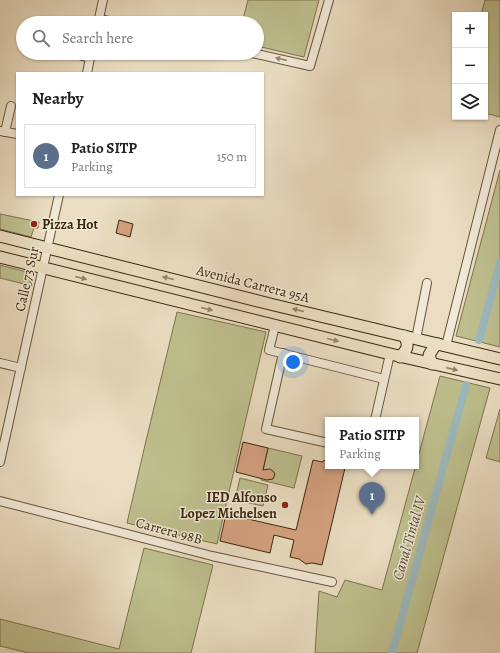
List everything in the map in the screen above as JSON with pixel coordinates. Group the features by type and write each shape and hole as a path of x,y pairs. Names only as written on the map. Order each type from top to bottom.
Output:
{"main road":[{"name":"Avenida Carrera 95A","path":"0,236 47,249 500,359"},
{"path":"0,257 395,356 500,379"},
{"path":"395,356 406,351 408,346 404,336"},
{"path":"432,364 429,355 431,350 442,345"}],"street":[{"path":"99,16 103,0"},
{"path":"264,56 310,66 329,0"},
{"path":"87,72 90,60"},
{"path":"11,106 2,131 16,134"},
{"path":"442,345 500,130"},
{"name":"Calle 73 Sur","path":"0,462 59,196"},
{"path":"416,339 427,283"},
{"path":"275,326 269,350 384,379"},
{"path":"283,353 266,429 325,442"},
{"path":"376,417 384,379 395,356"},
{"path":"0,363 21,368"},
{"name":"Carrera 98B","path":"0,501 212,556 332,582"}],"green space":[{"path":"248,0 319,0 304,57 264,48 264,16 244,16"},
{"path":"485,0 500,0 500,117 488,114 488,12 482,12"},
{"path":"500,170 500,347 456,336"},
{"path":"0,214 39,222 38,228 34,228 31,237 0,229"},
{"path":"0,265 27,272 32,286 0,278"},
{"path":"177,312 266,332 217,544 127,523"},
{"path":"440,376 490,388 417,653 315,653 319,591 337,597 345,580 382,590 415,469 419,469 419,453"},
{"path":"500,409 500,462 486,458"},
{"path":"268,448 302,456 294,488 261,480"},
{"path":"240,478 268,485 263,506 235,500"},
{"path":"144,548 213,565 191,653 29,653 0,646 0,619 119,649"}],"building":[{"path":"119,220 133,224 130,237 116,233"},
{"path":"243,442 268,448 263,470 270,469 273,471 275,474 273,479 267,480 236,472"},
{"path":"313,460 322,462 325,460 325,469 345,469 322,565 312,563 306,564 299,559 290,557 294,540 274,535 270,553 220,541 226,514 296,530"}],"waterway":[{"name":"Canal Tintal IV","path":"479,340 500,263"},
{"name":"Canal Tintal IV","path":"392,653 466,385"}],"place":[{"name":"Pizza Hot","path":"34,224"},
{"name":"IED Alfonso Lopez Michelsen","path":"285,505"},
{"name":"Patio SITP","path":"372,515"}]}
